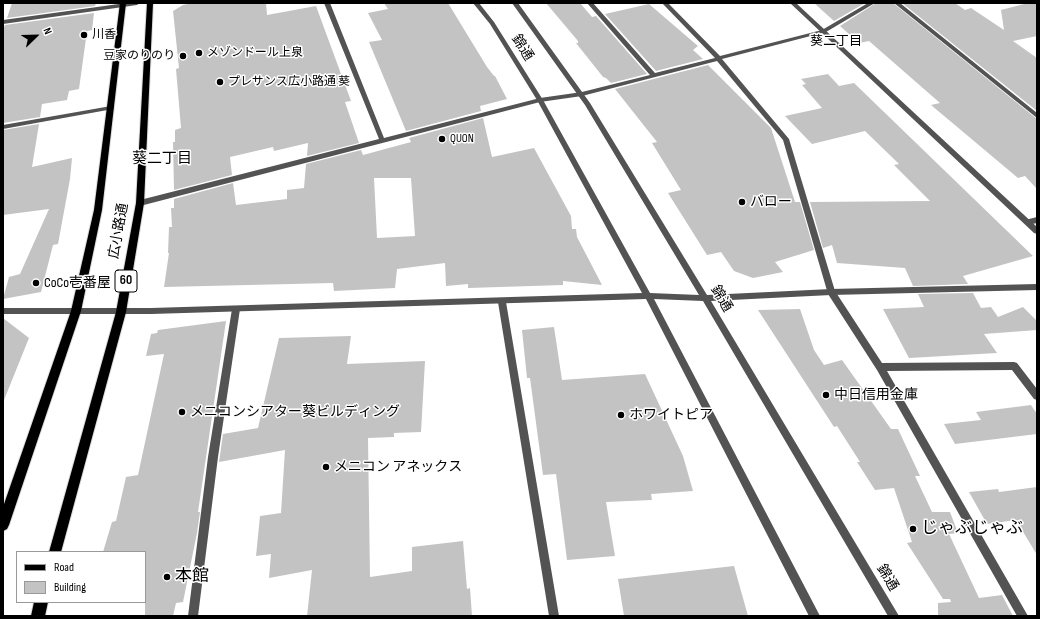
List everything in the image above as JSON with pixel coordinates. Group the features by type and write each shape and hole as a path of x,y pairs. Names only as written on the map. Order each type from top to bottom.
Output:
{"main road":[{"name":"広小路通","path":"55,551 121,312 140,203 150,3"},
{"name":"広小路通","path":"3,525 76,311 98,210 123,4"},
{"path":"38,616 41,603"}],"street":[{"path":"3,22 137,3"},
{"path":"327,3 382,140"},
{"name":"錦通","path":"476,3 492,23 540,100 648,296 815,616"},
{"name":"錦通","path":"515,3 582,94 706,298 894,616"},
{"path":"590,3 653,75"},
{"path":"665,3 718,58 786,139 831,292 880,367 1023,616"},
{"path":"793,3 1037,231"},
{"path":"140,203 540,100 582,94 824,31 872,3"},
{"path":"897,3 1037,116"},
{"path":"3,127 111,108"},
{"path":"1028,222 1037,220"},
{"path":"3,311 121,312 502,302 648,296 706,298 831,292 1037,287"},
{"path":"502,302 554,616"},
{"path":"193,616 213,457 236,309"},
{"path":"880,367 1014,366 1037,396"}],"building":[{"path":"12,3 96,3 95,6 7,18"},
{"path":"192,3 266,3 267,15 316,6 351,101 345,102 359,143 307,156 308,143 274,151 273,147 230,157 232,175 174,190 173,142 175,142 175,130 181,128 176,69 179,68 173,11 183,5"},
{"path":"384,3 448,3 487,67 495,76 507,99 480,106 481,111 406,131 369,42 382,40 368,13 388,9"},
{"path":"546,3 580,3 592,17 596,16 647,74 611,83 603,77 576,43 578,43 578,41"},
{"path":"814,3 865,3 834,21"},
{"path":"876,3 893,3 1037,119 1037,189 1025,176 1018,178 931,105 940,103 869,41 859,43 840,26"},
{"path":"902,3 955,3 965,10 971,8 1004,30 1001,10 1028,3 1037,3 1037,36 1013,41 1037,58 1037,111"},
{"path":"649,4 698,46 693,50 703,59 656,71 605,14"},
{"path":"94,13 92,30 87,31 79,89 69,91 67,100 42,104 40,117 3,123 3,30 5,25"},
{"path":"708,65 771,128 795,202 800,202 814,250 775,262 783,272 753,278 734,271 721,252 707,255 668,193 681,190 652,143 657,142 615,89"},
{"path":"828,74 839,86 854,83 1033,256 963,276 968,284 913,286 905,268 837,263 832,245 823,248 810,202 930,201 894,165 899,164 865,131 812,144 785,116 822,108 802,85 806,84 801,79"},
{"path":"483,118 492,157 534,148 571,216 572,229 576,229 577,237 602,285 563,281 563,285 468,288 468,284 446,286 445,263 397,269 395,288 334,291 333,283 164,287 169,253 169,227 172,227 171,208 174,208 174,199 233,183 236,205 287,199 287,190 304,188 306,164 361,150 363,155 411,142 409,138","holes":["374,178 411,178 415,236 377,238"]},
{"path":"39,124 32,167 72,158 70,179 58,244 53,245 41,292 3,299 9,277 20,274 49,209 3,215 3,130"},
{"path":"973,293 981,308 991,307 998,317 1023,307 1037,321 1037,330 984,334 997,353 909,358 883,309 924,307 918,294"},
{"path":"800,309 814,350 824,365 842,360 891,429 898,429 920,476 915,476 932,512 950,512 958,533 949,534 979,598 1002,595 1013,616 938,616 938,603 951,602 950,599 943,599 907,543 912,542 894,488 875,490 857,462 860,462 837,426 834,427 758,310"},
{"path":"3,318 29,338 4,400 3,400"},
{"name":"メニコンシアター葵ビルディング","path":"226,321 198,512 200,512 197,533 183,602 176,603 173,616 145,616 146,551 103,551 112,522 116,521 126,477 138,475 164,354 146,356 151,334 157,333 158,330"},
{"path":"554,327 562,380 645,374 683,456 693,491 651,494 652,500 606,502 615,556 567,560 556,474 543,475 530,378 527,378 522,330"},
{"path":"351,336 347,364 425,361 421,432 394,433 394,437 368,438 370,577 412,571 412,547 463,541 467,589 470,588 472,616 307,616 312,570 269,578 271,554 256,556 260,516 281,513 285,450 219,462 223,434 258,428 279,338"},
{"path":"1031,405 1037,414 1037,434 955,444 944,424 981,420 976,412"},
{"path":"1037,487 1037,555 1016,520 987,524 969,492 998,489 999,492"},
{"path":"734,566 748,616 624,616 618,579"}],"place":[{"name":"川香","path":"84,35"},
{"name":"メゾンドール上泉","path":"199,53"},
{"name":"豆家のりのり","path":"183,56"},
{"name":"プレサンス広小路通 葵","path":"220,82"},
{"name":"QUON","path":"442,139"},
{"name":"バロー","path":"742,202"},
{"name":"CoCo壱番屋","path":"36,283"},
{"name":"中日信用金庫","path":"826,395"},
{"name":"メニコンシアター葵ビルディング","path":"182,412"},
{"name":"ホワイトピア","path":"621,415"},
{"name":"メニコン アネックス","path":"326,467"},
{"name":"じゃぶじゃぶ","path":"913,529"},
{"name":"本館","path":"167,577"}],"district":[{"name":"葵二丁目","path":"836,42"},
{"name":"葵二丁目","path":"162,159"}]}
